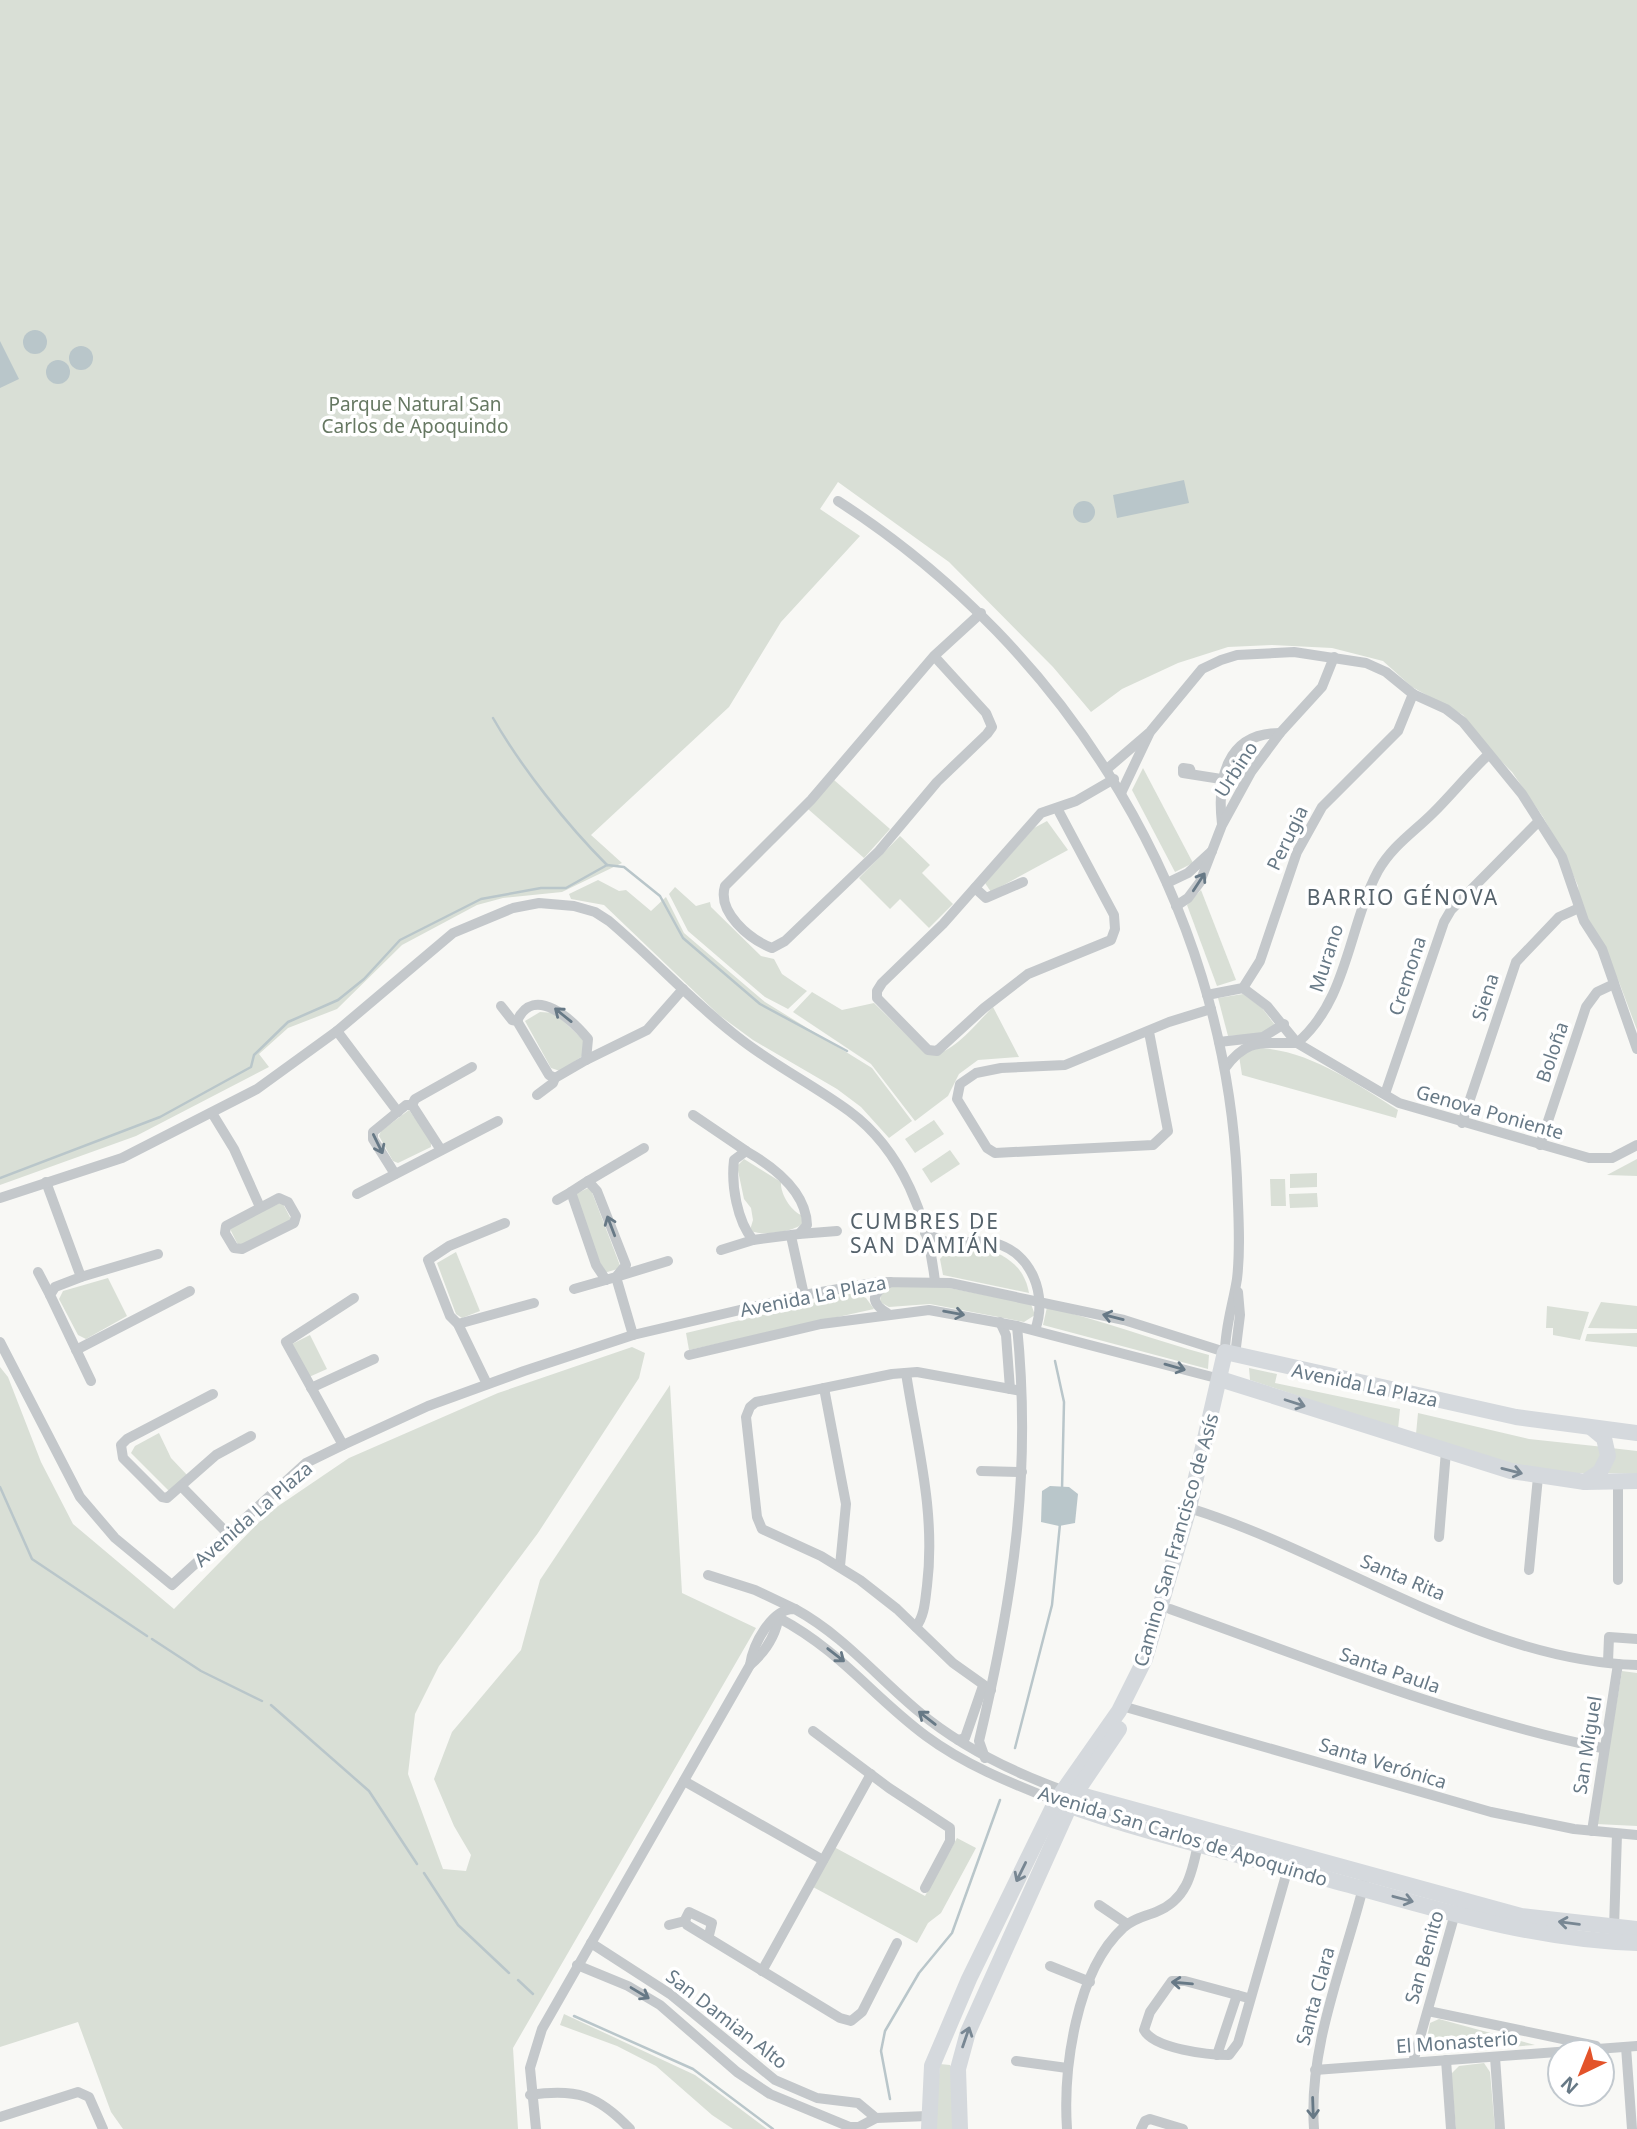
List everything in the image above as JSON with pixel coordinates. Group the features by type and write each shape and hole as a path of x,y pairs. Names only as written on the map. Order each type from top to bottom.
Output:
{"main road":[{"name":"Avenida La Plaza","path":"1230,1354 1516,1417 1637,1433"},
{"name":"Camino San Francisco de Asís","path":"928,2123 932,2066 947,2026 982,1952 1066,1798 1154,1662 1170,1609 1230,1354"},
{"path":"1265,1393 1264,1378 1274,1365"},
{"name":"Avenida La Plaza","path":"1225,1380 1446,1451 1538,1477 1585,1482 1637,1481"},
{"path":"1585,1482 1600,1472 1608,1456 1604,1438 1592,1428"},
{"name":"Camino San Francisco de Asís","path":"1127,1707 1193,1509"},
{"name":"Camino San Francisco de Asís","path":"960,2129 958,2069 968,2032 1066,1798"},
{"name":"Avenida San Carlos de Apoquindo","path":"1066,1798 1198,1843 1288,1868 1365,1882"},
{"name":"Avenida San Carlos de Apoquindo","path":"1066,1798 1547,1934 1637,1943"},
{"name":"Avenida San Carlos de Apoquindo","path":"1456,1907 1614,1928 1637,1928"},
{"path":"982,1952 999,1958"},
{"path":"932,2066 946,2061 958,2069"}],"street":[{"name":"Camino San Francisco de Asís","path":"838,501 915,555 981,614 1045,682 1110,774 1167,883 1207,995 1224,1068 1237,1176 1237,1279 1230,1354"},
{"path":"934,656 986,713 992,726 937,782 880,851 785,941 772,948 760,943 725,909 721,897 725,886 811,800 934,656 981,614"},
{"path":"1057,808 1114,915 1115,929 1111,940 1028,974 984,1008 937,1051 928,1050 877,998 877,991 975,888 1041,813 1057,808 1110,774 1150,732 1194,676 1211,664 1237,655 1260,653 1334,657 1366,663 1386,672 1413,694 1455,716 1511,778 1562,857 1579,908 1602,949 1637,1049"},
{"name":"Urbino","path":"1176,906 1188,898 1200,882 1222,825 1251,772 1280,733 1322,687 1334,657"},
{"name":"Perugia","path":"1243,988 1260,961 1297,852 1322,807 1398,731 1413,694"},
{"path":"1121,793 1150,732"},
{"name":"Urbino","path":"1222,825 1221,779 1230,758 1245,743 1270,733 1280,733"},
{"name":"Murano","path":"1297,1043 1319,1021 1334,996 1360,911 1389,855 1489,755"},
{"path":"1191,772 1221,779"},
{"name":"Cremona","path":"1385,1094 1433,950 1451,910 1539,821"},
{"name":"Urbino","path":"1167,883 1188,873 1212,851"},
{"path":"975,888 986,898 1023,882"},
{"path":"0,1198 122,1158 257,1089 337,1031 453,933 513,908 539,903 574,906 594,912 628,938 746,1044 808,1083 868,1127 900,1168 925,1233 935,1282"},
{"name":"Siena","path":"1462,1123 1516,962 1559,917 1579,908"},
{"name":"Boloña","path":"1540,1145 1586,1007 1597,992 1614,984"},
{"path":"1207,995 1243,988"},
{"name":"Genova Poniente","path":"1243,988 1267,1006 1297,1043 1411,1108 1598,1159 1620,1156 1637,1145"},
{"path":"537,1095 553,1083 555,1078 647,1030 683,989"},
{"path":"517,1021 530,1008 547,1005 563,1013 588,1039 615,1046"},
{"path":"501,1006 512,1020 517,1021 548,1075 555,1078"},
{"path":"1149,1032 1168,1131 1153,1145 1005,1155 995,1153 987,1148 957,1099 960,1084 976,1073 1001,1068 1065,1065 1168,1022 1211,1009"},
{"path":"1219,1042 1263,1037 1283,1024"},
{"path":"337,1031 398,1112"},
{"path":"586,1060 588,1039"},
{"path":"1224,1068 1236,1053 1255,1043 1297,1043"},
{"path":"412,1105 415,1099 472,1067"},
{"path":"395,1174 373,1139 373,1132 407,1105 412,1105"},
{"path":"412,1105 441,1150"},
{"path":"212,1113 260,1207"},
{"path":"693,1115 790,1184 807,1209 807,1225 795,1235"},
{"path":"356,1194 498,1121"},
{"path":"557,1200 643,1148"},
{"path":"746,1151 734,1160 733,1172 743,1228 753,1240"},
{"path":"588,1181 597,1191 625,1265 611,1278"},
{"path":"46,1182 82,1277"},
{"path":"571,1192 596,1265 611,1278 633,1335"},
{"path":"285,1199 295,1221 242,1249 234,1248 225,1233 226,1226 260,1207 285,1199"},
{"path":"487,1384 458,1324 450,1316 428,1261 449,1245 505,1223"},
{"path":"721,1250 753,1240 837,1231"},
{"path":"925,1233 949,1243 981,1241 1004,1246 1028,1267 1039,1289 1040,1318 1035,1330"},
{"path":"795,1235 804,1294"},
{"path":"932,1259 949,1243"},
{"path":"50,1295 55,1287 158,1254"},
{"path":"574,1289 668,1261"},
{"path":"38,1272 91,1381"},
{"path":"874,1303 875,1292 892,1281"},
{"name":"Avenida La Plaza","path":"0,1342 80,1497 122,1545 172,1585 306,1463 343,1445 428,1406 633,1335 804,1294 892,1281 935,1282 1124,1320 1230,1354"},
{"path":"855,1286 887,1313"},
{"path":"76,1350 190,1291"},
{"path":"343,1445 286,1342 354,1298"},
{"path":"458,1324 534,1303"},
{"name":"Avenida La Plaza","path":"689,1355 821,1324 887,1313 929,1310 1035,1330 1225,1380"},
{"path":"985,1758 979,1741 987,1688 1010,1597 1022,1472 1015,1390 1006,1335 1000,1322"},
{"path":"1015,1390 1017,1326"},
{"path":"312,1388 374,1359"},
{"path":"987,1688 943,1655 916,1627 840,1566 767,1532 760,1525 746,1416 756,1402 906,1373 942,1375 1015,1390"},
{"path":"906,1373 927,1489 931,1532 925,1604 916,1627"},
{"path":"824,1388 846,1504 840,1566"},
{"path":"213,1394 127,1439 121,1445 123,1458 162,1497 173,1497 216,1455 251,1436"},
{"path":"1439,1537 1446,1451"},
{"path":"981,1471 1022,1472"},
{"path":"1529,1570 1538,1477"},
{"path":"1618,1482 1618,1580"},
{"path":"182,1487 227,1533"},
{"name":"Santa Rita","path":"1193,1509 1499,1637 1613,1663 1637,1665"},
{"name":"Avenida San Carlos de Apoquindo","path":"708,1575 795,1609 836,1636 919,1711 958,1740 985,1758 1066,1798"},
{"path":"536,2129 530,2095 531,2060 538,2038 750,1665 762,1654 776,1631 780,1607 774,1599"},
{"path":"779,1618 788,1609 795,1609"},
{"name":"Santa Paula","path":"1170,1609 1452,1710 1525,1732 1602,1748"},
{"name":"Avenida San Carlos de Apoquindo","path":"779,1618 832,1651 907,1721 949,1751 989,1773 1066,1798"},
{"path":"1613,1663 1609,1637 1637,1639"},
{"name":"San Miguel","path":"1592,1831 1613,1663"},
{"path":"958,1740 965,1738 970,1730 987,1688"},
{"name":"Santa Verónica","path":"1127,1707 1491,1812 1592,1831 1637,1835"},
{"path":"813,1731 871,1774 945,1822 951,1830 950,1841 925,1888"},
{"path":"762,1971 871,1774"},
{"path":"684,1780 823,1860"},
{"path":"1614,1928 1617,1834"},
{"path":"1067,2129 1068,2068 1090,1982 1108,1946 1128,1924 1169,1906 1180,1898 1187,1885 1198,1843"},
{"path":"1248,1998 1172,1981 1150,2012 1144,2030 1153,2040 1198,2053 1229,2055 1235,2049 1288,1868"},
{"name":"Santa Clara","path":"1314,2129 1315,2070 1365,1882"},
{"path":"1099,1905 1128,1924"},
{"name":"San Benito","path":"1413,2062 1456,1907"},
{"path":"669,1925 685,1921 687,1913 694,1912 712,1923 709,1935 762,1971 850,2021 862,2012 897,1944"},
{"name":"San Damian Alto","path":"591,1943 670,1994 775,2080 805,2095 861,2105 876,2118"},
{"name":"San Damian Alto","path":"578,1965 628,1986 660,2005 737,2073 770,2094 844,2125"},
{"path":"1050,1966 1090,1982"},
{"path":"1217,2055 1237,1996"},
{"name":"El Monasterio","path":"1428,2011 1569,2038"},
{"path":"1632,2046 1632,2129"},
{"name":"El Monasterio","path":"1315,2070 1546,2053"},
{"path":"1494,2057 1500,2129"},
{"path":"1446,2060 1451,2129"},
{"path":"1016,2061 1068,2068"},
{"path":"530,2095 563,2090 575,2092 604,2106 630,2129"},
{"path":"0,2117 78,2092 89,2097 103,2129"},
{"path":"849,2101 840,2113 844,2125 859,2127 876,2118 928,2123"},
{"path":"1141,2129 1144,2121 1150,2119 1183,2129"}],"green space":[{"name":"Parque Natural San Carlos de Apoquindo","path":"0,0 1637,0 1637,1030 1619,982 1580,906 1578,886 1566,858 1543,817 1512,772 1491,751 1463,715 1412,687 1383,661 1332,648 1272,645 1228,647 1178,663 1122,689 1091,712 1053,667 949,562 838,482 820,509 860,536 781,622 729,707 591,835 622,863 562,892 503,898 477,905 402,945 337,1009 288,1028 259,1054 269,1067 136,1136 0,1185"},
{"path":"1143,768 1193,863 1175,872 1132,790"},
{"path":"834,780 890,829 864,858 808,809"},
{"path":"1047,821 1068,850 991,892 985,883 1034,828"},
{"path":"900,836 930,865 922,873 953,904 929,928 900,899 890,909 859,878"},
{"path":"598,880 619,891 626,890 651,911 666,897 684,933 765,1002 872,1068 912,1121 889,1138 861,1107 837,1089 753,1040 719,1015 604,905 571,899 569,894"},
{"path":"675,887 696,906 710,902 711,907 761,956 774,959 782,974 807,991 788,1009 765,997 688,931 669,894"},
{"path":"1201,890 1236,980 1217,986 1187,905"},
{"path":"812,992 842,1010 874,1003 926,1054 935,1054 953,1046 993,1007 1019,1057 978,1060 959,1074 948,1096 915,1121 871,1064 793,1012"},
{"path":"1243,994 1262,1008 1275,1025 1261,1034 1228,1036 1218,998"},
{"path":"540,1012 555,1013 585,1042 584,1055 560,1071 551,1068 525,1021"},
{"path":"1253,1048 1292,1053 1329,1069 1398,1110 1396,1118 1242,1075 1239,1056"},
{"path":"409,1110 431,1140 431,1147 398,1163 393,1161 379,1136 381,1131"},
{"path":"934,1120 944,1134 915,1153 905,1139"},
{"path":"950,1150 960,1164 931,1183 922,1169"},
{"path":"744,1159 781,1182 786,1201 801,1215 803,1223 793,1229 777,1232 761,1233 750,1230 753,1220 751,1208 744,1199 737,1166"},
{"path":"1637,1159 1637,1176 1607,1175"},
{"path":"1317,1173 1317,1187 1290,1188 1290,1174"},
{"path":"1270,1179 1285,1179 1286,1206 1271,1206"},
{"path":"590,1187 621,1268 604,1273 574,1195"},
{"path":"1317,1193 1318,1207 1290,1208 1289,1194"},
{"path":"282,1202 292,1221 239,1247 229,1227"},
{"path":"980,1246 1012,1262 1023,1275 1029,1293 943,1275 940,1259 949,1249"},
{"path":"456,1252 480,1311 462,1318 456,1314 437,1263"},
{"path":"108,1278 127,1316 86,1339 78,1335 59,1299 63,1291"},
{"path":"939,1286 1031,1304 1035,1315 1024,1322 930,1304 889,1307 880,1302 881,1291 887,1287"},
{"path":"854,1293 866,1298 874,1309 689,1350 686,1333"},
{"path":"1601,1302 1637,1306 1637,1329 1588,1328"},
{"path":"1547,1306 1589,1312 1580,1340 1553,1335 1553,1328 1546,1328"},
{"path":"1047,1307 1209,1355 1208,1369 1043,1325"},
{"path":"1637,1333 1637,1347 1585,1341 1587,1334"},
{"path":"310,1335 327,1369 309,1377 292,1344"},
{"path":"632,1347 645,1353 639,1378 538,1533 439,1666 415,1714 408,1774 443,1869 466,1871 471,1855 454,1826 434,1779 452,1732 521,1650 540,1580 670,1385 682,1593 756,1628 513,2048 518,2129 123,2129 111,2112 78,2022 0,2047 0,1367 8,1377 41,1462 73,1524 174,1609 268,1513 349,1458 498,1393"},
{"path":"1249,1368 1277,1374 1275,1383 1400,1409 1398,1429 1250,1380"},
{"path":"1418,1413 1529,1439 1604,1447 1605,1456 1591,1473 1542,1473 1416,1434"},
{"path":"159,1433 171,1458 187,1475 170,1492 131,1453 135,1446"},
{"path":"1611,1448 1637,1451 1637,1474 1606,1473"},
{"path":"1622,1671 1637,1673 1637,1826 1596,1824"},
{"path":"957,1838 976,1848 941,1913 928,1923 917,1943 813,1887 834,1847 925,1896"},
{"path":"564,2014 695,2075 767,2129 733,2129 712,2115 656,2066 617,2046 560,2025"},
{"path":"1439,2019 1535,2045 1430,2053 1425,2048 1430,2023"},
{"path":"1484,2063 1490,2072 1495,2129 1456,2129 1451,2074 1459,2066"},
{"path":"940,2064 950,2065 954,2071 955,2129 934,2129"}],"shaded area":[{"path":"35,330 44,333 47,342 44,351 35,354 26,351 23,342 26,333"},
{"path":"0,341 19,379 0,388"},
{"path":"81,346 90,349 93,358 90,367 81,370 72,367 69,358 72,349"},
{"path":"58,360 67,363 70,372 67,381 58,384 49,381 46,372 49,363"},
{"path":"1184,480 1189,503 1117,518 1113,495"},
{"path":"1084,501 1094,508 1095,512 1088,522 1084,523 1074,516 1073,512 1080,502"},
{"path":"1050,1486 1069,1487 1078,1494 1075,1523 1059,1526 1041,1522 1042,1491"}],"waterway":[{"path":"493,718 546,795 607,865"},
{"path":"0,1178 160,1117 251,1067 254,1055 288,1022 338,1000 364,979 400,940 481,899 541,888 566,888 607,865 624,867 660,896 683,938 760,1004 847,1051"},
{"path":"1055,1361 1064,1402 1062,1490"},
{"path":"0,1487 32,1559 147,1636"},
{"path":"1015,1748 1052,1605 1060,1524"},
{"path":"152,1639 201,1671 262,1701"},
{"path":"271,1705 369,1791 417,1864"},
{"path":"890,2099 881,2051 885,2031 919,1973 952,1933 1000,1800"},
{"path":"424,1873 458,1925 509,1973"},
{"path":"518,1980 533,1994"},
{"path":"574,2016 693,2069 773,2129"}],"district":[{"name":"BARRIO GÉNOVA","path":"1403,898"},
{"name":"CUMBRES DE SAN DAMIÁN","path":"925,1234"}]}
